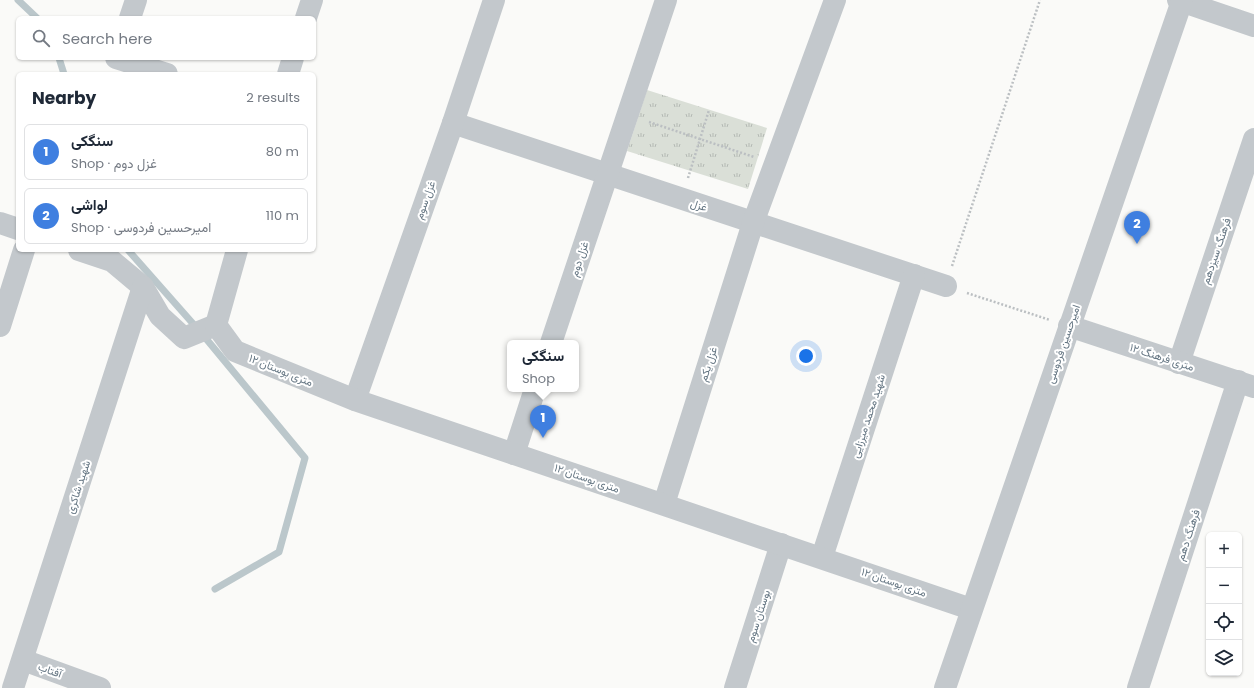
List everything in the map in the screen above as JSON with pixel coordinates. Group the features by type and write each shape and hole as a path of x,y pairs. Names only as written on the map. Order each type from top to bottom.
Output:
{"street":[{"path":"131,16 136,0"},
{"path":"307,16 312,0"},
{"name":"غزل سوم","path":"355,400 453,123 494,0"},
{"name":"غزل دوم","path":"552,340 666,0"},
{"name":"غزل یکم","path":"664,504 753,223 835,0"},
{"path":"1180,1 1254,26"},
{"name":"امیرحسین فردوسی","path":"945,688 1180,1"},
{"path":"122,60 161,72"},
{"path":"289,72 292,60"},
{"name":"غزل","path":"453,123 946,286"},
{"name":"فرهنگ سیزدهم","path":"1179,362 1254,139"},
{"path":"0,222 16,227"},
{"path":"0,326 23,252"},
{"path":"85,252 112,261 143,287 160,316 184,338 216,325 236,252"},
{"name":"شهید محمد میرزایی","path":"822,557 914,275"},
{"name":"شهید شاکری","path":"13,688 143,287"},
{"name":"۱۲ متری بوستان","path":"216,325 235,350 355,400 822,557 971,609"},
{"name":"۱۲ متری فرهنگ","path":"1069,326 1246,384"},
{"name":"فرهنگ دهم","path":"1138,688 1246,384"},
{"path":"514,454 534,392"},
{"name":"بوستان سوم","path":"735,688 781,544"},
{"name":"آفتاب","path":"23,660 100,688"}],"path":[{"path":"1040,0 946,286 1069,326"},
{"path":"681,199 709,110"},
{"path":"627,115 775,164"}],"green space":[{"path":"647,90 767,128 748,189 627,151"}],"waterway":[{"path":"18,0 35,16"},
{"path":"60,60 63,72"},
{"path":"130,252 203,335 305,458 279,552 215,589"}],"place":[{"name":"لواشی","path":"1137,244"},
{"name":"سنگکی","path":"543,438"}]}
